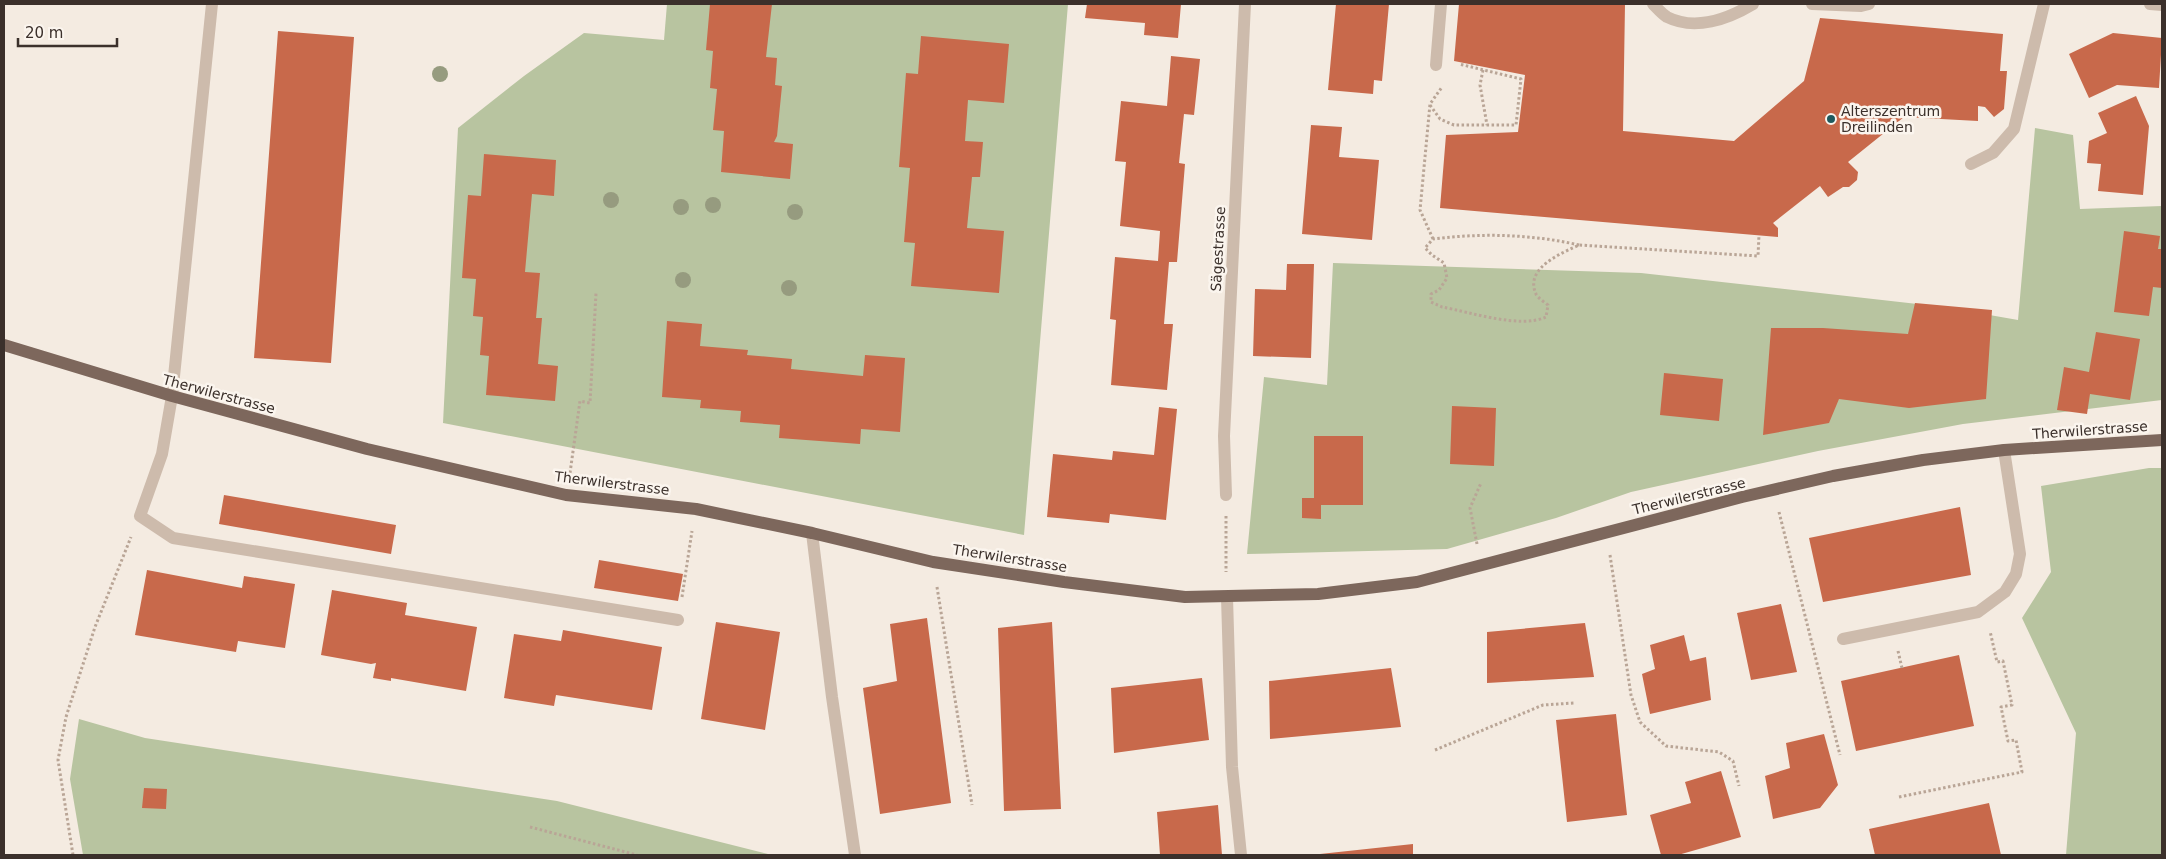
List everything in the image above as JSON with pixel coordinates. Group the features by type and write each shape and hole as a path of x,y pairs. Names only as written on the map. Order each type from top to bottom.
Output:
{"main road":[{"name":"Therwilerstrasse","path":"4,345 172,396 367,449 566,495 696,509 812,533 933,562 1064,582 1185,597 1327,593 1417,582 1607,532 1833,476 1914,462 2004,450 2162,440"}],"street":[{"path":"212,4 172,396 162,454 140,516 173,538 678,620"},
{"name":"Sägestrasse","path":"1226,495 1224,436 1244,4"},
{"path":"1436,65 1441,4"},
{"path":"1653,4 1666,17 1689,24 1710,22 1743,10 1753,4"},
{"path":"1812,4 1861,6 1869,4"},
{"path":"1971,164 1993,153 2014,129 2044,4"},
{"path":"2150,4 2162,5"},
{"path":"1843,639 1978,612 2005,592 2016,574 2020,554 2004,450"},
{"path":"812,533 832,697 855,855"},
{"path":"1227,597 1232,767 1241,855"}],"path":[{"path":"1430,104 1440,119 1454,125 1516,125 1521,79 1458,64"},
{"path":"1483,70 1480,85 1486,125"},
{"path":"1433,239 1420,210 1430,104 1448,80"},
{"path":"1579,245 1542,266 1534,280 1536,294 1548,305 1546,317 1537,321 1517,321 1442,307 1431,302 1431,294 1439,290 1447,278 1444,263 1432,256 1425,248 1433,239 1469,234 1540,238 1579,245 1758,256 1759,235"},
{"path":"566,495 580,401 590,403 596,293"},
{"path":"1481,483 1470,508 1482,566"},
{"path":"1773,490 1840,755"},
{"path":"1226,495 1227,597"},
{"path":"678,620 696,509"},
{"path":"73,855 58,760 66,718 95,627 140,516"},
{"path":"1607,532 1631,695 1640,722 1666,746 1719,752 1733,761 1739,786"},
{"path":"933,562 972,805"},
{"path":"1899,797 2022,772 2016,740 2008,742 2001,707 2012,704 2003,661 1997,662 1991,631 1983,632"},
{"path":"1898,649 1902,668"},
{"path":"1435,750 1543,705 1574,703"},
{"path":"530,827 637,855"}],"green space":[{"path":"667,4 1068,4 1024,535 443,423 458,128 524,76 584,33 664,40"},
{"path":"2035,128 2073,135 2080,209 2162,206 2162,400 1963,424 1818,451 1631,492 1556,518 1447,549 1247,554 1264,377 1327,385 1333,263 1641,273 1944,307 2018,320"},
{"path":"2149,468 2162,468 2162,855 2066,855 2076,733 2022,618 2051,572 2041,486"},
{"path":"79,719 145,738 557,801 772,855 83,855 70,779"}],"building":[{"path":"710,4 772,4 766,57 777,58 775,85 782,86 777,136 774,142 793,144 790,179 721,172 724,131 713,130 717,89 710,88 713,51 706,50"},
{"path":"1087,4 1181,4 1178,38 1144,35 1145,23 1085,18"},
{"path":"1336,4 1389,4 1382,81 1374,80 1373,94 1328,90"},
{"name":"Alterszentrum Dreilinden","path":"1459,4 1625,4 1623,131 1734,141 1804,81 1820,18 2003,34 2000,71 2007,71 2004,109 1994,117 1985,107 1978,106 1978,121 1904,117 1848,162 1858,172 1857,180 1849,187 1843,187 1828,197 1820,186 1773,223 1778,228 1778,237 1440,208 1446,135 1518,132 1525,75 1454,61"},
{"path":"278,31 354,37 331,363 254,358"},
{"path":"2113,33 2162,38 2159,88 2117,85 2089,98 2069,54"},
{"path":"921,36 1009,44 1004,103 968,100 965,141 983,142 980,177 972,177 967,228 1004,231 999,293 911,286 915,243 904,242 910,168 899,167 906,73 918,74"},
{"path":"1171,56 1200,59 1194,115 1184,114 1179,163 1185,164 1177,262 1169,262 1164,324 1173,324 1167,390 1111,385 1116,320 1110,319 1115,257 1158,261 1160,231 1120,226 1126,162 1115,161 1121,101 1167,106"},
{"path":"2136,96 2149,126 2143,195 2098,191 2101,164 2087,163 2089,141 2107,133 2098,113"},
{"path":"1311,125 1342,127 1339,157 1379,160 1372,240 1302,234"},
{"path":"484,154 556,160 554,196 532,194 525,272 540,273 536,318 542,318 538,364 558,366 555,401 486,395 489,356 480,355 483,317 473,316 476,279 462,278 468,195 481,196"},
{"path":"2124,231 2160,236 2158,249 2162,249 2162,288 2153,287 2149,316 2114,312"},
{"path":"1287,264 1314,264 1311,358 1253,356 1255,289 1286,290"},
{"path":"1915,303 1992,310 1986,399 1909,408 1839,399 1829,423 1763,435 1771,328 1823,328 1908,334"},
{"path":"667,321 702,324 700,346 748,350 747,355 792,359 791,369 863,376 865,355 905,358 900,432 861,429 860,444 779,438 780,425 740,422 741,411 700,408 701,400 662,397"},
{"path":"2096,332 2140,339 2130,400 2090,394 2087,414 2057,410 2064,367 2089,372"},
{"path":"1664,373 1723,379 1719,421 1660,415"},
{"path":"1452,406 1496,408 1494,466 1450,464"},
{"path":"1159,407 1177,409 1166,520 1110,514 1109,523 1047,517 1053,454 1112,460 1113,451 1154,455"},
{"path":"1314,436 1363,436 1363,505 1321,505 1321,519 1302,518 1302,498 1314,498"},
{"path":"224,495 396,525 391,554 219,524"},
{"path":"1960,507 1971,575 1823,602 1809,538"},
{"path":"599,560 683,574 678,601 594,588"},
{"path":"147,570 242,588 244,576 295,584 285,648 238,641 236,652 135,635"},
{"path":"332,590 407,603 405,615 477,627 466,691 391,678 391,681 373,678 376,663 371,664 321,655"},
{"path":"1781,604 1797,672 1751,680 1737,613"},
{"path":"927,618 951,803 880,814 863,688 897,681 890,624"},
{"path":"716,622 780,632 765,730 701,719"},
{"path":"1052,622 1061,809 1004,811 998,628"},
{"path":"1585,623 1594,677 1487,683 1487,632"},
{"path":"563,630 662,647 652,710 556,695 554,706 504,698 514,634 561,641"},
{"path":"1684,635 1690,661 1706,657 1711,700 1650,714 1642,674 1655,669 1650,645"},
{"path":"1959,655 1974,726 1856,751 1841,681"},
{"path":"1391,668 1401,727 1270,739 1269,681"},
{"path":"1202,678 1209,740 1114,753 1111,688"},
{"path":"1616,714 1627,815 1567,822 1556,720"},
{"path":"1824,734 1838,785 1820,808 1773,819 1765,776 1790,768 1786,743"},
{"path":"1721,771 1741,837 1678,855 1661,855 1650,815 1691,803 1685,782"},
{"path":"144,788 167,789 166,809 142,808"},
{"path":"1989,803 2001,855 1875,855 1869,829"},
{"path":"1218,805 1222,855 1160,855 1157,812"},
{"path":"1413,844 1413,855 1320,855 1320,854"}],"place":[{"name":"Alterszentrum Dreilinden","path":"1831,119"}]}
